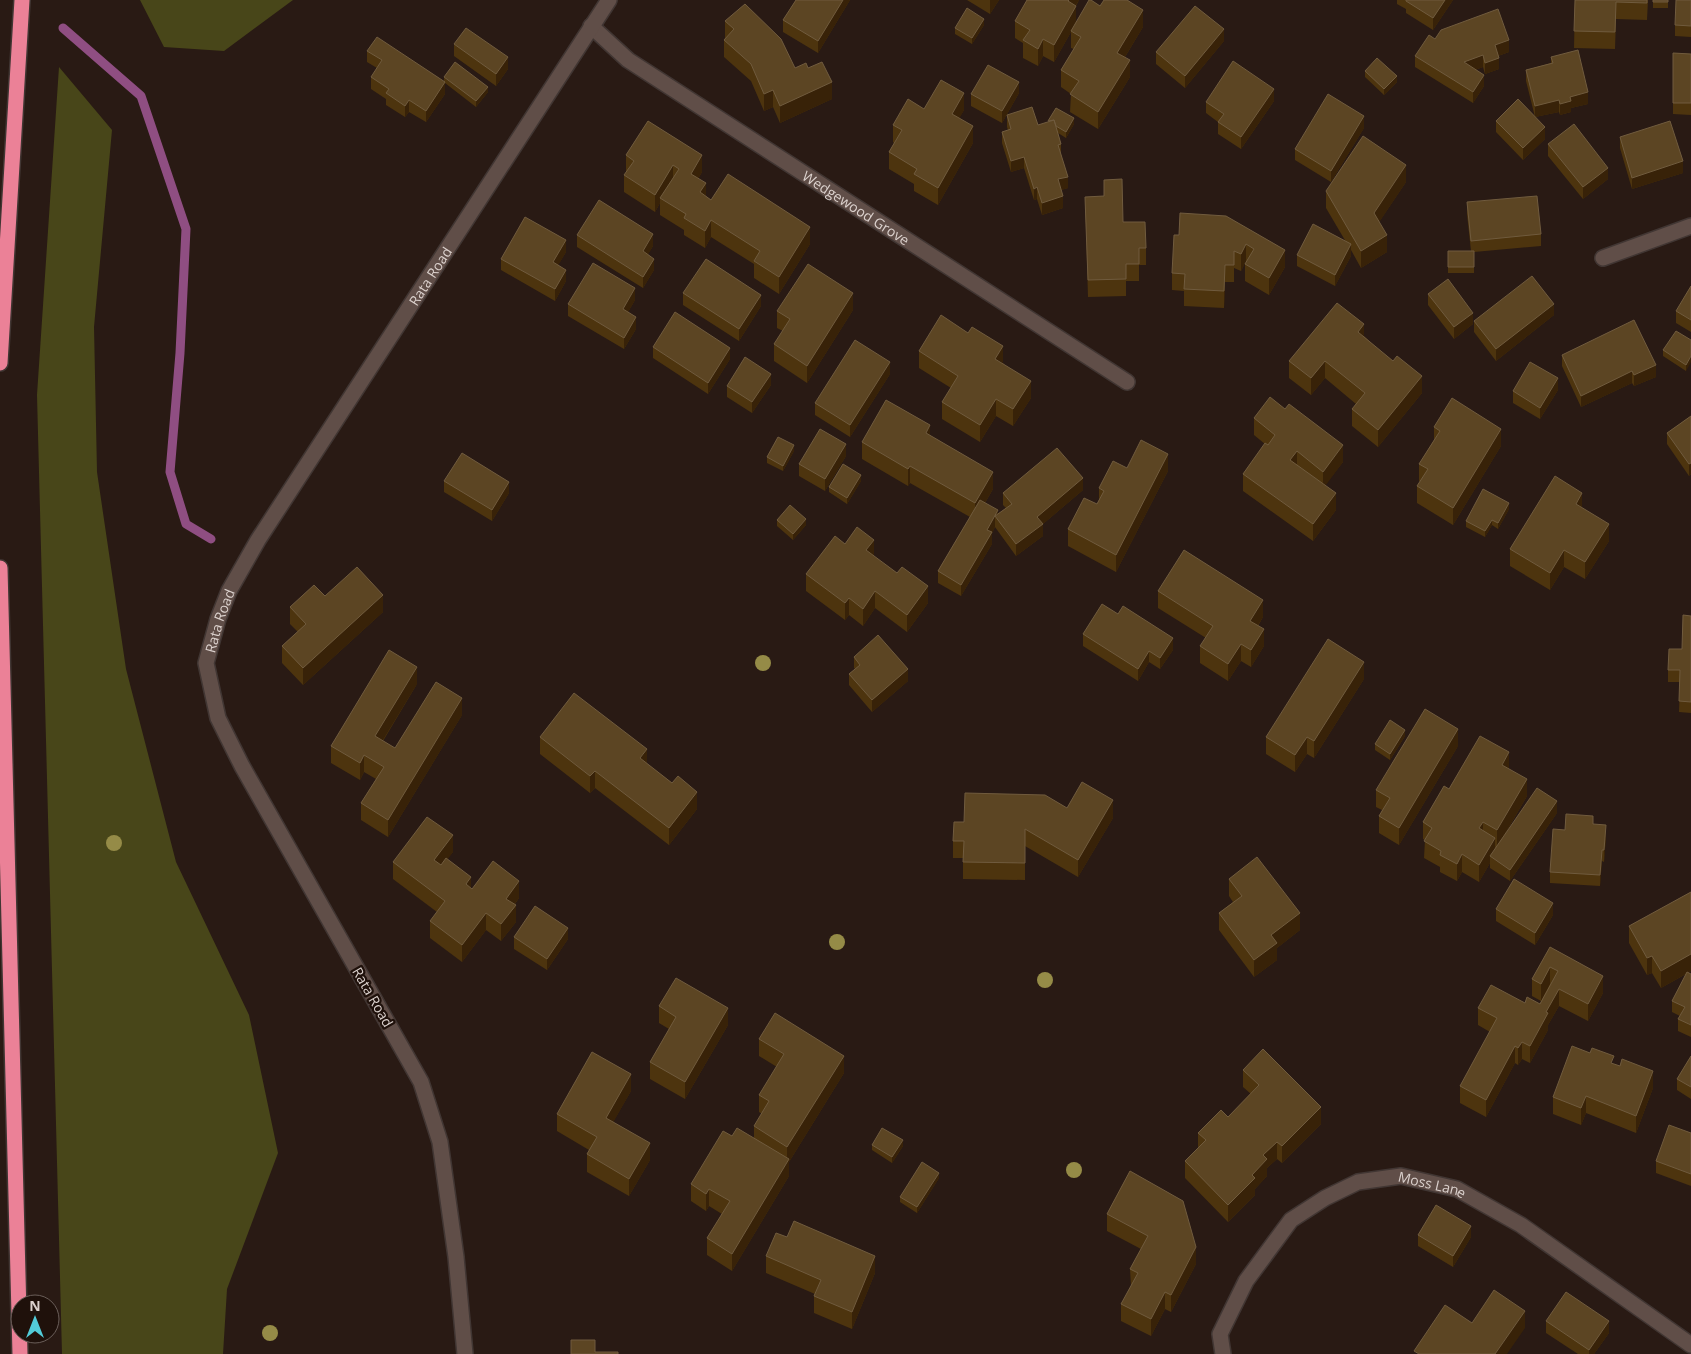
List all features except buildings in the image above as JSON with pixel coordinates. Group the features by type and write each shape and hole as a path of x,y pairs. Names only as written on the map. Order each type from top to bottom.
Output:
{"highway":[{"path":"0,362 22,0"},
{"path":"0,568 20,1354"}],"street":[{"name":"Rata Road","path":"465,1354 456,1257 440,1142 421,1082 242,766 218,718 206,663 218,619 229,591 258,540 609,0"},
{"name":"Wedgewood Grove","path":"591,26 628,60 1127,382"},
{"path":"1603,258 1691,226"},
{"name":"Moss Lane","path":"1223,1354 1220,1334 1246,1281 1291,1220 1325,1198 1358,1182 1401,1176 1457,1189 1521,1224 1691,1346"}],"shaded area":[{"path":"140,0 293,0 224,51 164,47"},
{"path":"59,67 112,130 94,327 97,472 126,669 176,862 249,1015 278,1153 227,1289 223,1354 62,1354 37,395"}],"waterway":[{"path":"63,28 141,96 186,229 180,353 170,472 186,524 211,539"}]}
